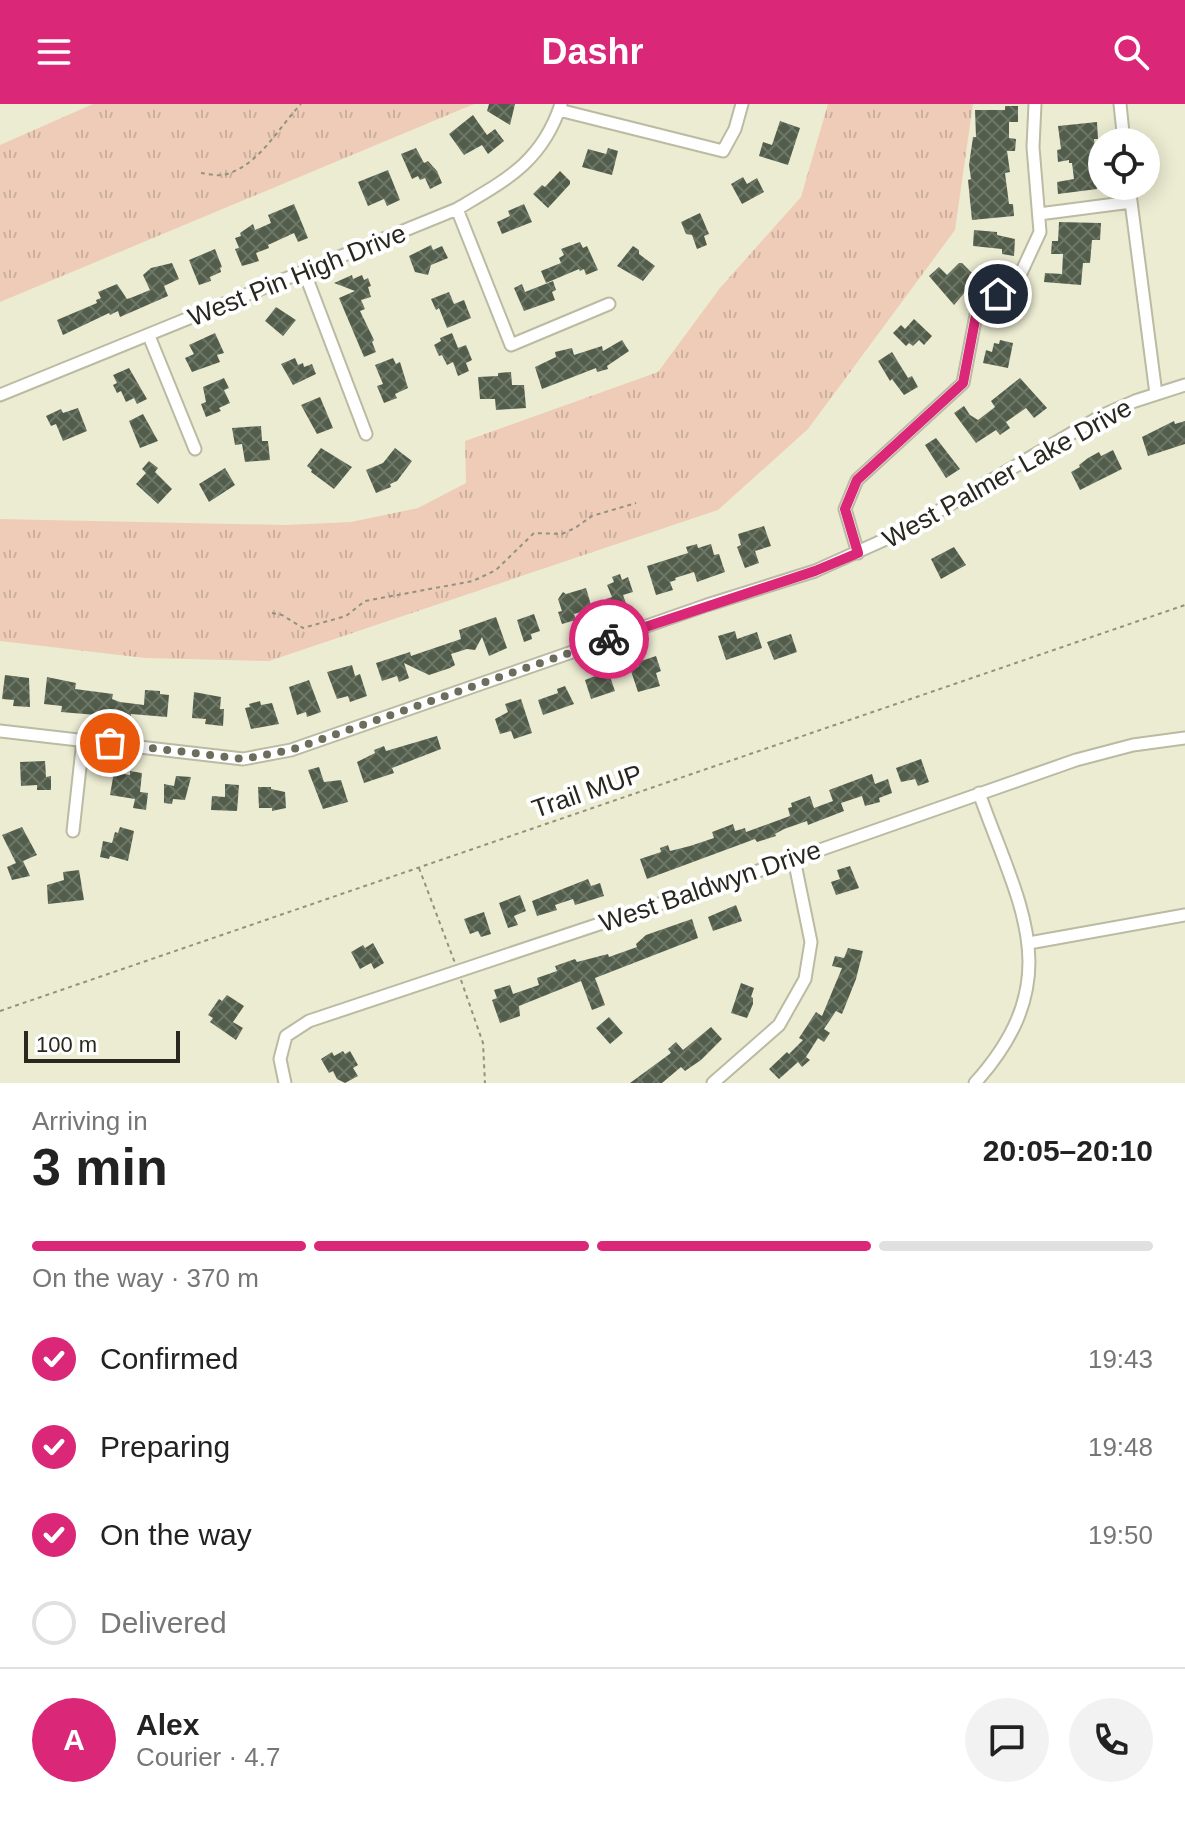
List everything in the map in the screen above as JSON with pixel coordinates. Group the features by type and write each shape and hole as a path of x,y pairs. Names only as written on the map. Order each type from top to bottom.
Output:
{"street":[{"path":"560,107 723,151 735,129 742,104"},
{"path":"858,553 845,509 857,480 963,383 976,315 1021,273 1040,232 1033,147 1035,104"},
{"path":"1120,104 1123,128"},
{"name":"West Pin High Drive","path":"0,395 457,209 512,176 540,149 560,107"},
{"path":"1039,214 1131,202 1156,394"},
{"path":"457,209 511,345 609,304"},
{"path":"304,271 366,434"},
{"path":"149,336 195,449"},
{"name":"West Palmer Lake Drive","path":"0,731 243,759 291,750 707,605 815,571 906,530 1086,425 1156,394 1185,385"},
{"name":"West Baldwyn Drive","path":"285,1083 280,1059 286,1036 309,1021 1099,753 1185,738"},
{"path":"73,831 83,740"},
{"path":"975,1083 1017,1024 1029,981 1029,943 1020,909 979,793"},
{"path":"713,1083 779,1025 805,979 811,942 794,859"},
{"path":"1029,943 1185,915"}],"path":[{"path":"201,173 224,176 244,167 262,152 301,104"},
{"path":"272,613 282,615 303,628 346,616 365,601 473,581 496,570 534,533 562,534 592,516 636,503"},
{"name":"Trail MUP","path":"0,1011 1185,605"}],"green space":[{"path":"93,104 474,104 0,302 0,145"},
{"path":"828,104 973,104 955,230 808,429 718,510 269,661 145,658 0,641 0,519 284,525 351,522 418,508 466,483 465,441 658,372 720,288 801,197"}],"building":[{"path":"489,104 515,104 510,125 487,111"},
{"path":"1005,106 1018,106 1018,122 1009,122 1009,138 1016,139 1015,151 1007,151 1010,172 1005,173 1009,204 1013,204 1014,216 972,220 968,180 971,179 969,165 973,137 976,137 975,110 1005,110"},
{"path":"473,115 487,135 495,129 504,141 488,154 482,145 464,155 449,134"},
{"path":"780,121 800,128 788,165 759,156 763,142 772,145"},
{"path":"1097,122 1097,128 1088,128 1088,190 1058,194 1057,182 1074,179 1072,163 1069,160 1058,162 1057,150 1061,149 1058,126"},
{"path":"416,148 424,163 428,161 437,171 442,183 430,189 425,178 420,180 418,176 412,179 401,154"},
{"path":"608,148 618,151 612,175 582,167 588,149 606,154"},
{"path":"388,170 400,200 387,206 384,199 368,206 358,182"},
{"path":"560,171 570,184 548,208 533,194 542,185 545,187"},
{"path":"743,177 747,184 757,178 764,192 742,204 731,184"},
{"path":"294,204 308,238 298,242 294,233 256,253 259,261 242,266 235,249 239,248 235,238 253,224 255,230 271,223 268,215"},
{"path":"524,204 532,222 502,234 497,222 510,216 508,211"},
{"path":"700,213 709,234 704,236 707,245 697,249 692,235 686,234 681,222"},
{"path":"1059,222 1101,223 1100,240 1092,240 1090,263 1083,263 1081,285 1044,282 1045,273 1062,274 1063,254 1051,254 1052,241 1058,241"},
{"path":"974,230 997,232 997,235 1015,239 1014,256 1002,254 1002,249 973,246"},
{"path":"580,242 583,248 587,246 598,270 586,275 584,269 579,269 546,283 541,271 561,263 559,258 564,255 561,249"},
{"path":"431,245 433,250 442,246 448,258 431,265 428,275 415,272 409,256"},
{"path":"633,246 655,266 643,281 617,266"},
{"path":"215,249 221,272 210,277 211,281 199,285 189,260"},
{"path":"172,263 179,279 164,286 168,296 120,317 118,311 109,313 63,335 57,320 97,303 96,300 101,298 98,292 117,284 127,299 133,297 150,290 143,275 151,268"},
{"path":"959,263 977,278 954,305 929,276 939,267 947,275"},
{"path":"352,275 353,279 362,275 364,280 368,278 371,286 368,287 371,297 361,300 365,309 360,311 374,340 376,352 364,357 339,298 355,291 334,283"},
{"path":"553,281 555,300 524,311 514,288 522,284 525,292"},
{"path":"449,292 454,304 464,300 471,318 447,328 439,308 436,310 431,299"},
{"path":"276,307 296,320 283,336 265,321"},
{"path":"914,319 932,336 924,345 919,340 913,346 909,343 906,346 893,333 901,325 905,329"},
{"path":"215,333 224,353 217,355 220,362 192,372 185,358 194,354 189,345"},
{"path":"452,333 458,348 466,345 472,360 466,363 469,371 458,376 453,362 447,365 434,345 441,341 440,338"},
{"path":"622,340 629,351 607,366 608,369 597,372 596,368 542,389 535,367 556,357 555,352 572,348 574,355 602,346 603,351"},
{"path":"1000,340 1013,343 1008,368 983,363 986,350 992,352 994,343 999,344"},
{"path":"892,352 908,378 912,376 918,387 904,395 892,379 890,381 878,361"},
{"path":"295,358 298,365 303,363 304,367 312,364 316,374 293,385 281,364"},
{"path":"393,358 396,364 400,362 408,388 395,394 397,398 384,403 377,386 383,384 375,365"},
{"path":"129,368 147,399 137,404 134,398 126,402 121,391 117,393 113,385 117,383 113,375"},
{"path":"511,372 512,385 524,385 526,408 496,410 495,399 480,399 478,377"},
{"path":"224,378 229,388 224,390 230,403 206,417 201,404 206,402 203,387"},
{"path":"1020,378 1047,408 1034,418 1026,408 1006,422 1010,428 1000,435 996,430 976,443 954,413 964,406 978,420 995,407 991,401"},
{"path":"320,397 333,428 317,434 301,405"},
{"path":"78,408 87,431 63,441 56,424 51,426 46,416 61,409 63,413"},
{"path":"143,414 158,441 140,448 129,421"},
{"path":"1174,421 1175,424 1185,421 1185,444 1148,456 1142,437"},
{"path":"261,426 262,441 268,441 270,460 245,462 242,444 235,445 232,428"},
{"path":"936,438 960,469 946,478 925,445"},
{"path":"321,448 352,467 334,489 307,466"},
{"path":"395,448 412,461 397,481 390,484 391,487 376,493 366,470 383,463"},
{"path":"1113,450 1122,469 1080,490 1071,472 1099,452 1101,456"},
{"path":"149,461 158,468 155,472 172,489 158,504 136,484 146,473 142,469"},
{"path":"225,468 235,485 209,502 199,484"},
{"path":"764,526 771,546 755,551 759,563 745,568 737,547 741,545 738,534"},
{"path":"697,544 698,548 711,544 714,555 719,554 725,572 697,582 694,572 675,578 670,582 673,590 656,595 647,566 688,553 686,547"},
{"path":"954,547 966,565 941,579 931,559"},
{"path":"620,574 622,580 628,577 633,592 623,595 627,606 611,611 606,599 612,597 607,585 614,582 612,577"},
{"path":"586,588 591,605 587,607 588,610 574,614 576,620 562,624 558,599 563,592 566,594"},
{"path":"534,614 540,631 531,634 532,639 524,642 517,620"},
{"path":"496,617 507,648 489,656 482,637 475,650 451,654 455,665 450,668 429,675 404,663 409,678 399,682 397,676 382,681 376,663 410,652 411,656 461,639 459,630"},
{"path":"735,631 737,639 757,632 762,648 726,660 718,636"},
{"path":"791,634 797,652 774,660 767,642"},
{"path":"656,656 661,671 656,673 660,686 638,692 631,671 639,666 638,662"},
{"path":"352,665 355,676 360,674 367,696 350,702 348,696 337,699 327,672"},
{"path":"608,671 615,691 591,699 585,680"},
{"path":"5,675 29,678 30,707 13,706 14,700 2,699"},
{"path":"47,677 76,683 75,689 113,694 112,699 120,702 144,705 145,690 160,691 160,694 169,695 167,717 131,714 131,718 61,712 62,706 44,704"},
{"path":"309,680 321,712 307,717 306,712 297,715 289,687"},
{"path":"565,686 574,704 543,715 538,700 558,693 557,689"},
{"path":"194,692 221,697 223,726 205,724 206,719 192,718"},
{"path":"521,699 532,733 514,739 511,731 500,734 495,719 508,712 505,704"},
{"path":"260,701 261,705 272,703 279,724 251,729 245,708"},
{"path":"437,736 441,749 392,768 394,773 364,783 357,762 375,753 374,750 384,746 386,751"},
{"path":"921,759 929,782 918,786 915,779 901,782 896,768"},
{"path":"45,761 46,777 51,776 51,790 37,790 37,785 21,786 20,762"},
{"path":"319,767 324,782 341,780 348,802 323,809 308,770"},
{"path":"130,771 142,773 140,792 148,793 146,810 133,808 135,799 110,795 114,772 130,775"},
{"path":"872,774 875,784 888,779 892,793 879,798 880,802 865,806 862,796 841,803 844,811 808,825 807,821 784,829 776,836 757,842 755,839 647,879 640,859 661,852 660,848 668,845 670,851 690,846 714,838 712,832 733,824 735,831 745,828 746,832 790,816 788,808 792,807 791,803 810,796 814,808 833,801 829,790"},
{"path":"176,776 191,777 185,800 173,799 172,804 164,803 164,784 174,786"},
{"path":"225,784 239,785 237,811 211,810 212,796 225,797"},
{"path":"258,787 285,792 286,808 272,811 272,808 259,808"},
{"path":"22,827 37,855 23,861 30,876 12,880 7,867 16,863 2,835"},
{"path":"120,827 134,831 128,861 110,856 109,859 100,857 103,841 112,843"},
{"path":"850,866 859,888 836,895 831,882 840,879 837,870"},
{"path":"79,870 84,900 48,904 47,885 64,880 63,872"},
{"path":"588,879 591,886 600,883 604,896 575,905 573,899 555,905 557,910 537,916 532,901"},
{"path":"520,895 526,911 514,916 518,925 508,928 499,903"},
{"path":"736,905 742,921 713,931 708,917"},
{"path":"484,912 491,934 481,937 478,931 470,934 464,919"},
{"path":"692,919 698,938 595,978 605,1005 592,1010 581,981 519,1006 520,1016 500,1023 492,1000 497,998 494,990 510,985 513,994 539,985 537,978 557,971 555,966 575,959 577,962 608,954 609,957 637,947 636,944 646,935"},
{"path":"373,943 384,963 374,969 371,963 360,969 351,952"},
{"path":"848,948 863,951 842,1014 836,1011 824,1029 830,1033 824,1042 818,1038 806,1057 810,1060 802,1067 798,1062 779,1079 769,1069 803,1040 799,1038 816,1012 822,1016 842,968 832,966 835,956 844,958"},
{"path":"741,983 754,988 751,997 753,1004 747,1018 731,1013"},
{"path":"227,995 244,1006 233,1022 243,1028 236,1040 210,1022 213,1018 208,1015 219,999 222,1001"},
{"path":"609,1017 623,1033 610,1044 596,1028"},
{"path":"711,1027 722,1039 701,1060 685,1071 681,1067 662,1083 630,1083 671,1053 668,1049 676,1042 683,1050"},
{"path":"343,1051 345,1054 350,1051 358,1065 353,1068 358,1076 345,1083 337,1079 333,1071 329,1073 321,1059 332,1052 334,1056"}],"way so far":[{"path":"110,743 243,759 291,750 609,639"}],"route":[{"path":"609,639 815,571 858,553 845,509 857,480 963,383 976,315 998,294"}]}
